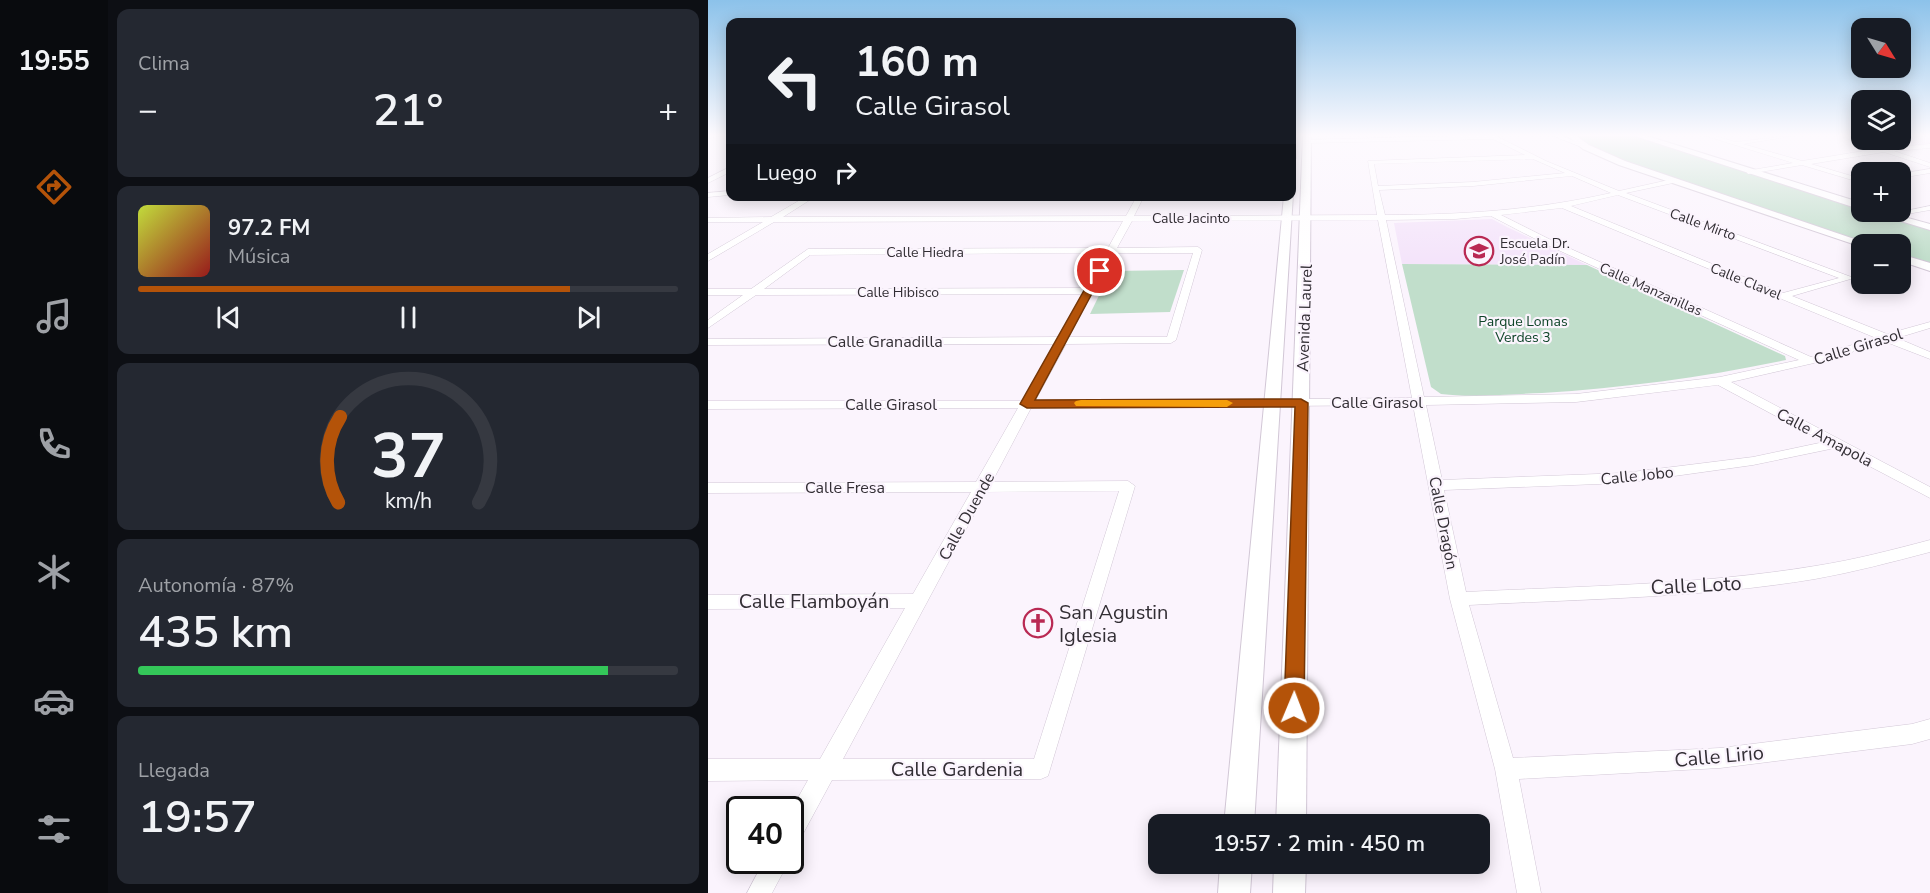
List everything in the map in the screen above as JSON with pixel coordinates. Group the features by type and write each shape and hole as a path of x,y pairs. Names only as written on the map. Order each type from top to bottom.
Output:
{"street":[{"name":"Avenida Laurel","path":"1240,814 1272,404 1300,177"},
{"name":"Calle Dragón","path":"1373,177 1459,599 1506,769 1529,893"},
{"path":"1376,188 1510,183 1554,177"},
{"name":"Calle Mirto","path":"1578,177 1849,278 1782,296"},
{"path":"1659,177 1851,240"},
{"path":"1763,177 1851,204"},
{"name":"Calle Jacinto","path":"708,220 1381,218 1494,214 1563,206 1670,181"},
{"path":"708,192 726,191"},
{"path":"708,258 805,201"},
{"name":"Calle Duende","path":"804,811 1138,201"},
{"name":"Avenida Laurel","path":"1291,201 1296,218 1301,403 1291,814"},
{"name":"Calle Clavel","path":"1563,206 1930,356"},
{"path":"1911,211 1930,208"},
{"name":"Calle Manzanillas","path":"1494,214 1548,242 1810,361"},
{"path":"1911,221 1930,227"},
{"name":"Calle Hiedra","path":"754,292 808,252 1198,250 1171,340 1061,341"},
{"path":"1911,261 1930,267"},
{"name":"Calle Hibisco","path":"708,292 1089,291"},
{"path":"708,325 754,292"},
{"name":"Calle Girasol","path":"708,405 1272,404 1576,398 1720,381 1810,361 1930,325"},
{"name":"Calle Granadilla","path":"708,342 1061,341"},
{"name":"Calle Amapola","path":"1720,381 1930,493"},
{"name":"Calle Jobo","path":"1436,485 1624,478 1753,461 1835,444"},
{"name":"Calle Gardenia","path":"827,769 1041,769 1128,486 981,487"},
{"name":"Calle Fresa","path":"708,488 981,487"},
{"name":"Calle Loto","path":"1459,599 1756,582 1900,555 1930,546"},
{"name":"Calle Flamboyán","path":"708,602 919,602"},
{"name":"Calle Lirio","path":"1506,769 1720,758 1912,734 1930,729"},
{"path":"708,770 827,769"},
{"path":"759,893 770,874"},
{"path":"1234,893 1235,874"},
{"path":"1289,893 1290,874"}],"shaded area":[{"name":"Escuela Dr. José Padín","path":"1492,219 1587,265 1402,264 1394,223"}],"green space":[{"path":"1659,177 1766,177 1851,204 1851,222 1911,222 1930,227 1930,267 1911,260 1911,234 1851,234 1851,240"},
{"name":"Parque Lomas Verdes 3","path":"1402,264 1587,265 1785,356 1786,360 1695,377 1634,385 1542,393 1466,396 1441,394 1431,387"},
{"path":"1184,270 1170,312 1090,314 1111,271"}],"slow traffic":[{"path":"1081,403 1227,403"}],"place":[{"name":"Escuela Dr. José Padín","path":"1479,251"},
{"name":"San Agustin Iglesia","path":"1038,623"}],"route":[{"path":"1100,271 1027,404 1301,403 1294,708"}]}
